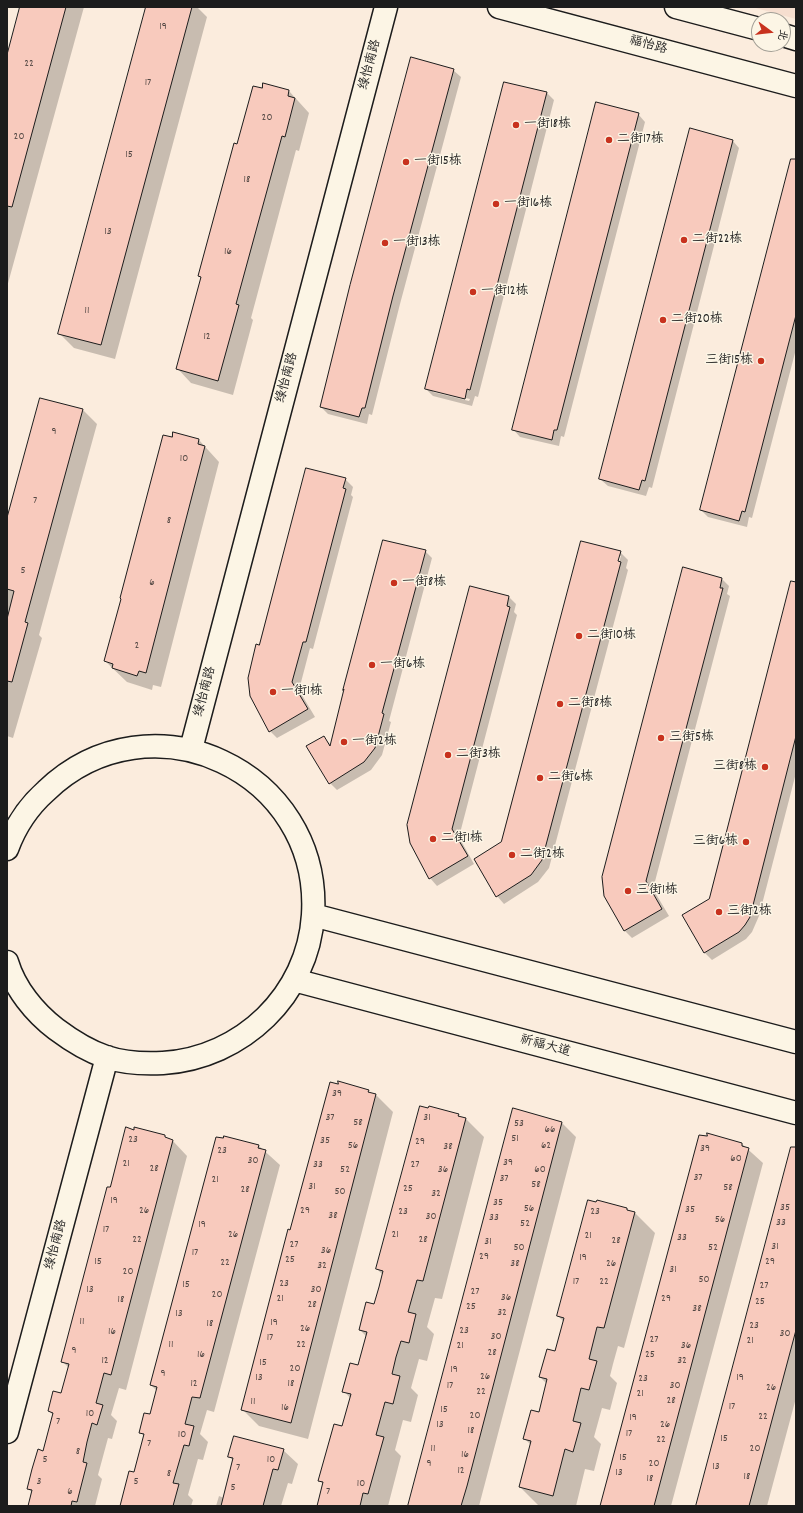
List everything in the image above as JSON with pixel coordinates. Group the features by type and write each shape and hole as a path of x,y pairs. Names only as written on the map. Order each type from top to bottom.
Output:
{"street":[{"name":"绿怡南路","path":"191,750 386,7"},
{"name":"福怡路","path":"500,7 796,86"},
{"path":"676,7 751,27"},
{"path":"7,962 24,995 43,1018 73,1042 107,1057 144,1064 182,1062 218,1051 254,1029 274,1010 294,980 307,949 313,915 312,883 304,852 291,823 272,797 248,776 221,760 191,750 156,745 122,749 89,760 59,778 32,804 9,840"},
{"path":"313,915 796,1042"},
{"name":"祈福大道","path":"294,980 796,1113"},
{"name":"绿怡南路","path":"7,1432 107,1057"}],"shaded area":[{"path":"752,7 796,7 796,19 791,18 791,12 770,12"}],"building":[{"path":"20,7 66,7 12,207 7,206 7,55"},
{"path":"146,7 192,7 101,345 58,334"},
{"path":"411,57 454,69 393,296 365,408 362,408 359,417 320,407 350,285"},
{"path":"504,82 547,92 470,390 467,389 465,399 425,389"},
{"path":"263,83 289,90 288,96 295,98 285,137 282,136 236,304 239,305 218,381 176,369 201,277 198,276 234,143 237,144 253,86 262,88"},
{"path":"596,102 639,113 557,430 554,430 552,440 512,430"},
{"path":"690,128 733,140 645,481 642,480 639,490 599,479"},
{"path":"791,159 796,159 796,315 745,512 742,511 739,521 700,510"},
{"path":"40,398 83,409 25,622 28,623 12,682 7,681 7,619 14,591 7,589 7,518"},
{"path":"173,432 199,439 198,444 205,446 146,673 139,671 137,676 112,668 113,664 104,661 163,435 172,437"},
{"path":"306,468 346,478 343,488 346,489 306,642 303,642 292,682 308,709 269,732 250,696 248,678 256,644 259,645"},
{"path":"383,540 426,550 382,713 384,714 375,748 364,762 329,784 306,746 324,736 330,746 344,689 343,690"},
{"path":"581,541 621,551 618,561 621,562 542,860 531,875 496,897 474,859 501,842"},
{"path":"683,567 722,578 720,588 723,588 646,881 662,909 624,931 604,896 602,877"},
{"path":"791,581 796,582 796,736 750,917 739,932 704,953 682,915 709,899"},
{"path":"470,586 509,596 507,606 510,607 452,829 468,856 429,879 410,843 407,825"},
{"path":"338,1081 369,1090 368,1092 376,1094 291,1423 241,1410 288,1229 290,1230 330,1082 338,1084"},
{"path":"420,1106 428,1108 429,1106 459,1114 458,1116 466,1118 423,1281 417,1280 408,1312 416,1314 409,1343 401,1341 396,1357 392,1374 400,1376 393,1404 385,1402 376,1435 384,1437 368,1494 363,1493 360,1506 317,1506 323,1482 318,1481 334,1424 342,1426 351,1394 342,1392 350,1363 358,1365 367,1332 359,1330 366,1302 374,1304 379,1287 383,1271 376,1269"},
{"path":"513,1108 562,1122 467,1486 461,1506 408,1506"},
{"path":"126,1127 134,1130 134,1127 165,1135 165,1137 173,1140 111,1375 104,1373 96,1403 103,1405 97,1425 92,1423 83,1462 87,1463 77,1502 72,1501 71,1506 28,1506 32,1490 27,1489 32,1469 38,1449 43,1451 53,1413 48,1411 53,1391 61,1393 69,1364 61,1362 107,1187 110,1187"},
{"path":"707,1133 742,1143 742,1146 749,1148 654,1506 600,1506 699,1135 707,1136"},
{"path":"224,1136 259,1145 258,1148 266,1150 200,1398 192,1397 185,1424 194,1426 189,1446 184,1445 173,1483 179,1484 173,1506 120,1506 129,1471 134,1472 144,1434 139,1433 144,1413 150,1414 157,1387 150,1385 216,1137 223,1138"},
{"path":"791,1147 796,1147 796,1330 749,1506 696,1506"},
{"path":"588,1200 596,1202 597,1200 627,1208 627,1210 635,1212 604,1328 597,1327 589,1359 597,1361 589,1390 581,1388 573,1421 581,1423 573,1452 565,1449 553,1496 519,1487 531,1441 523,1439 531,1410 539,1412 547,1379 539,1377 547,1349 555,1351 564,1318 557,1316"},
{"path":"234,1436 284,1449 278,1470 273,1469 263,1506 221,1506 233,1458 228,1457"}],"place":[{"name":"一街18栋","path":"516,125"},
{"name":"二街17栋","path":"609,140"},
{"name":"一街15栋","path":"406,162"},
{"name":"一街16栋","path":"496,204"},
{"name":"二街22栋","path":"684,240"},
{"name":"一街13栋","path":"385,243"},
{"name":"一街12栋","path":"473,292"},
{"name":"二街20栋","path":"663,320"},
{"name":"三街15栋","path":"761,361"},
{"name":"一街8栋","path":"394,583"},
{"name":"二街10栋","path":"579,636"},
{"name":"一街6栋","path":"372,665"},
{"name":"一街1栋","path":"273,692"},
{"name":"二街8栋","path":"560,704"},
{"name":"三街5栋","path":"661,738"},
{"name":"一街2栋","path":"344,742"},
{"name":"二街3栋","path":"448,755"},
{"name":"三街8栋","path":"765,767"},
{"name":"二街6栋","path":"540,778"},
{"name":"二街1栋","path":"433,839"},
{"name":"三街6栋","path":"746,842"},
{"name":"二街2栋","path":"512,855"},
{"name":"三街1栋","path":"628,891"},
{"name":"三街2栋","path":"719,912"}]}
